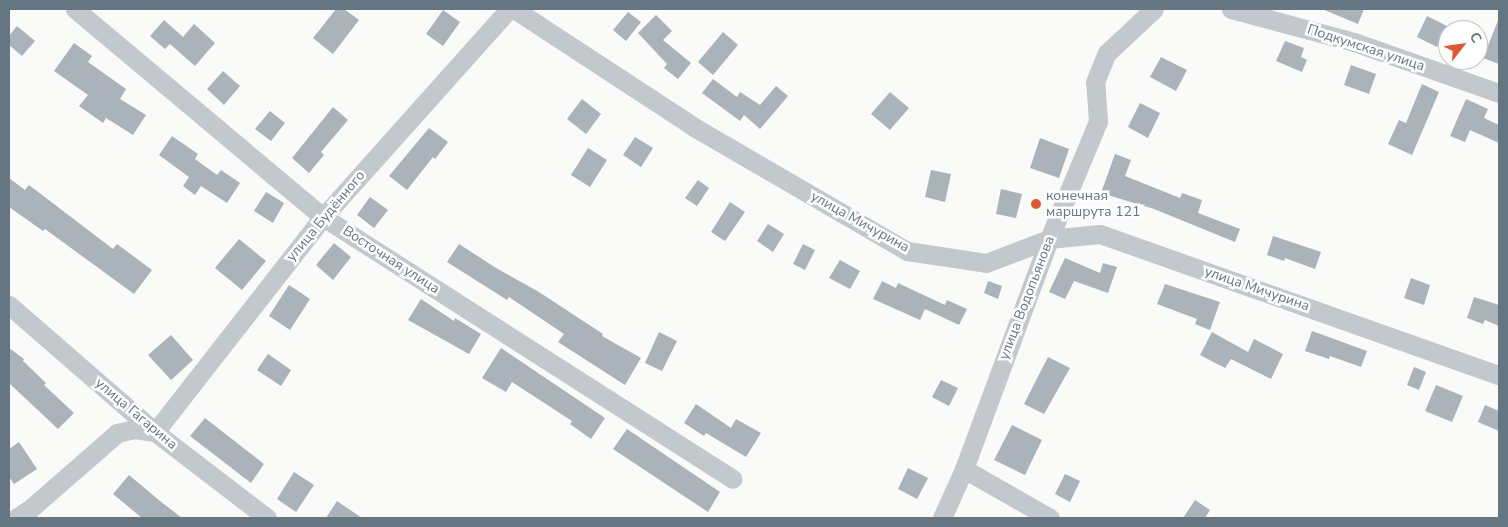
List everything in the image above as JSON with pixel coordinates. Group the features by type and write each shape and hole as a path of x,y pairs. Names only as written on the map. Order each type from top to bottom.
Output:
{"street":[{"name":"Восточная улица","path":"75,9 323,216 732,478"},
{"name":"улица Будённого","path":"154,432 323,216 509,9"},
{"name":"улица Мичурина","path":"514,9 694,127 907,251 986,264 1049,239 1100,234 1499,375"},
{"name":"улица Водопьянова","path":"942,518 964,469 1049,239 1098,121 1095,82 1107,53 1154,9"},
{"name":"Подкумская улица","path":"1231,9 1354,42 1499,93"},
{"name":"улица Гагарина","path":"9,305 154,432 267,518"},
{"path":"16,518 30,509 117,433 134,429 154,432"},
{"path":"964,469 1050,518"}],"building":[{"path":"336,9 344,9 359,20 333,54 313,38"},
{"path":"1322,9 1364,9 1358,24"},
{"path":"443,10 460,22 443,46 426,34"},
{"path":"628,12 641,22 626,41 613,30"},
{"path":"656,15 672,31 663,40 691,63 678,79 664,68 667,64 638,33"},
{"path":"1427,16 1438,22 1437,47 1417,37"},
{"path":"1499,18 1499,64 1488,60 1488,46"},
{"path":"164,20 183,37 194,24 215,43 195,66 170,44 165,49 150,36"},
{"path":"17,26 35,41 22,56 9,45 9,36"},
{"path":"723,32 738,45 713,75 698,62"},
{"path":"1285,41 1304,48 1301,57 1307,60 1302,72 1276,61"},
{"path":"74,43 92,56 88,62 126,89 120,99 146,115 133,135 106,118 103,123 79,106 88,95 54,71"},
{"path":"1161,57 1187,70 1176,91 1150,77"},
{"path":"1351,65 1376,74 1369,94 1344,85"},
{"path":"223,71 240,86 224,105 207,89"},
{"path":"713,79 737,97 740,92 760,105 776,86 788,96 760,129 744,115 740,121 702,93"},
{"path":"1422,84 1439,92 1412,155 1388,144 1399,120 1406,123"},
{"path":"890,92 909,108 890,130 871,114"},
{"path":"582,99 601,114 586,134 567,119"},
{"path":"1466,99 1488,109 1484,118 1499,125 1499,143 1470,130 1465,142 1450,136"},
{"path":"1140,103 1160,113 1148,138 1128,127"},
{"path":"333,107 348,120 321,152 324,155 309,173 292,158"},
{"path":"270,111 285,123 271,141 255,129"},
{"path":"429,128 448,142 435,159 433,157 407,190 389,176"},
{"path":"172,136 198,154 195,159 217,175 221,170 240,183 227,203 201,186 195,195 183,186 189,177 159,155"},
{"path":"635,137 653,148 641,167 623,155"},
{"path":"1040,138 1069,149 1059,178 1030,168"},
{"path":"588,148 607,160 590,187 571,175"},
{"path":"1115,154 1131,160 1125,176 1180,198 1182,193 1202,200 1198,213 1240,229 1235,242 1154,209 1101,193"},
{"path":"931,170 951,174 945,202 925,197"},
{"path":"9,178 25,190 29,185 113,249 117,244 152,270 134,294 45,229 43,231 9,207"},
{"path":"698,180 709,188 697,206 685,198"},
{"path":"1001,189 1022,194 1016,218 996,214"},
{"path":"266,192 284,203 273,223 254,211"},
{"path":"370,197 388,210 374,228 357,215"},
{"path":"730,202 745,212 725,241 711,232"},
{"path":"768,224 784,234 773,252 757,241"},
{"path":"1273,236 1321,252 1315,269 1285,258 1284,261 1267,255"},
{"path":"239,239 266,261 242,290 215,268"},
{"path":"334,243 351,257 333,280 316,265"},
{"path":"459,244 496,268 539,292 603,334 602,336 641,358 625,385 558,342 564,334 509,297 507,300 447,262"},
{"path":"803,244 815,250 805,270 793,264"},
{"path":"1065,258 1100,273 1103,263 1117,267 1108,293 1074,281 1065,299 1049,292"},
{"path":"840,260 860,271 850,289 829,278"},
{"path":"1411,278 1430,285 1424,305 1404,298"},
{"path":"882,281 896,288 898,283 945,305 947,300 967,309 959,325 925,309 920,320 873,299"},
{"path":"988,281 1002,286 998,299 984,293"},
{"path":"1165,284 1220,302 1210,330 1195,324 1197,319 1157,304"},
{"path":"289,285 310,299 290,330 269,316"},
{"path":"1474,297 1499,305 1499,326 1485,320 1483,324 1467,318"},
{"path":"421,299 454,321 455,318 481,334 469,354 408,320"},
{"path":"1312,331 1367,351 1361,367 1330,356 1329,359 1305,351"},
{"path":"659,332 677,341 662,371 645,363"},
{"path":"1212,332 1248,352 1254,339 1283,354 1271,379 1231,359 1225,368 1200,355"},
{"path":"171,335 193,360 171,380 148,355"},
{"path":"9,348 24,359 23,361 46,383 44,385 74,413 58,429 9,383"},
{"path":"501,348 605,418 591,439 570,424 572,421 512,382 506,392 482,378"},
{"path":"268,354 291,370 281,386 257,370"},
{"path":"1048,357 1070,368 1044,414 1024,404"},
{"path":"1414,367 1426,372 1419,390 1407,385"},
{"path":"941,380 958,388 949,406 932,397"},
{"path":"1436,385 1463,396 1452,422 1425,411"},
{"path":"696,404 731,428 736,419 761,433 746,457 706,433 704,436 684,423"},
{"path":"1485,405 1499,411 1499,431 1478,422"},
{"path":"205,418 264,464 251,483 190,436"},
{"path":"1012,425 1042,440 1025,475 994,460"},
{"path":"627,429 720,492 708,512 613,449"},
{"path":"19,442 37,469 14,484 9,477 9,449"},
{"path":"908,468 928,478 917,499 898,489"},
{"path":"294,472 314,485 296,512 277,499"},
{"path":"1065,474 1080,481 1070,502 1055,494"},
{"path":"129,475 182,518 142,518 113,494"},
{"path":"1195,500 1210,510 1205,518 1183,518"},
{"path":"337,501 362,518 326,518"}],"place":[{"name":"конечная маршрута 121","path":"1036,204"}]}
